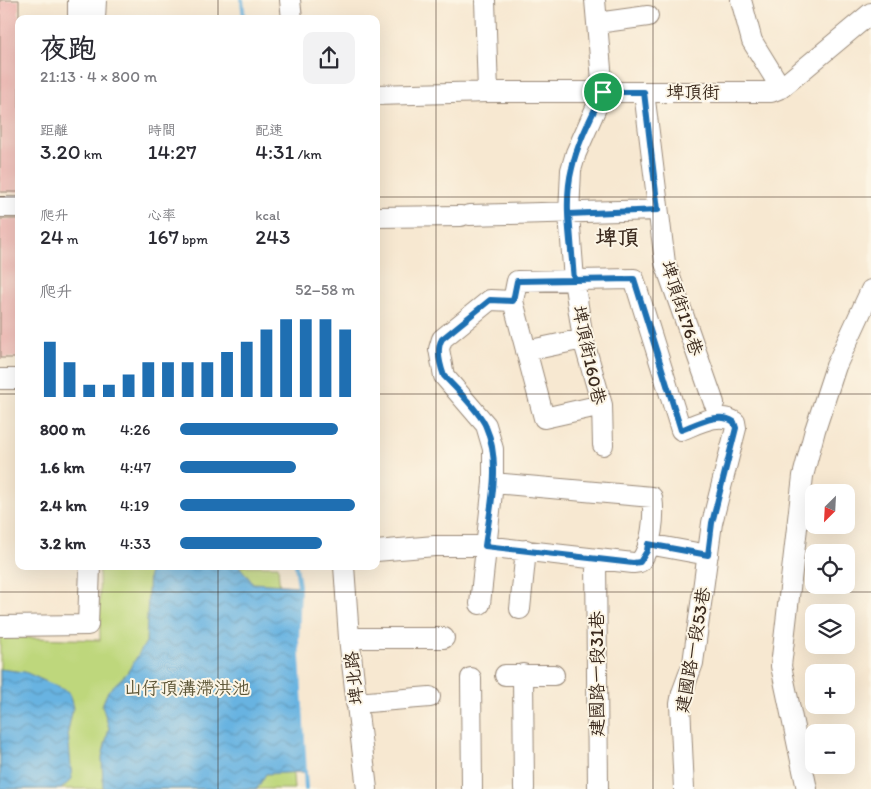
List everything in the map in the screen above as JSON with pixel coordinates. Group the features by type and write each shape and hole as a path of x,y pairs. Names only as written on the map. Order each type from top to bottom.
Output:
{"street":[{"path":"78,0 78,15"},
{"path":"95,15 96,0"},
{"path":"290,0 292,15"},
{"path":"485,0 488,92"},
{"path":"596,0 603,92"},
{"path":"741,0 752,41 781,88 871,13"},
{"path":"597,23 648,16"},
{"name":"埤頂街","path":"380,95 488,92 771,92 781,88"},
{"name":"埤頂街160巷","path":"603,92 574,162 569,214 574,280 583,339 602,405 603,445"},
{"name":"埤頂街176巷","path":"644,92 665,263 714,403"},
{"path":"0,207 15,207"},
{"path":"380,216 569,214 658,210"},
{"name":"建國路一段53巷","path":"574,280 634,279 681,430 721,417 728,418 734,422 736,428 712,523 693,663 680,704 684,789"},
{"path":"574,280 517,281 513,301 544,418 602,405"},
{"path":"807,789 781,666 802,485 815,430 836,366 871,290"},
{"path":"480,604 493,483 493,449 486,425 444,376 439,349 442,339 490,300 513,301"},
{"path":"526,351 583,339"},
{"path":"0,379 15,379"},
{"path":"380,551 435,546 485,546 640,562 647,551 654,507 652,497 493,483"},
{"path":"648,544 708,555"},
{"path":"520,609 526,550"},
{"name":"建國路一段31巷","path":"596,558 598,789"},
{"path":"0,626 88,625 90,570"},
{"name":"埤北路","path":"344,570 356,702 367,789"},
{"path":"350,638 444,638"},
{"path":"524,789 514,674 554,675"},
{"path":"471,678 472,789"},
{"path":"356,702 430,697"}],"green space":[{"name":"山仔頂溝滯洪池","path":"99,570 278,570 294,789 0,789 0,637 100,640"}],"water":[{"name":"山仔頂溝滯洪池","path":"149,570 242,570 253,583 299,586 297,641 305,772 266,774 257,789 103,789 102,757 109,728 102,705 108,691 127,673 146,642"},
{"path":"0,669 25,672 69,692 73,708 68,731 72,779 61,789 0,789"}],"building":[{"path":"0,0 19,0 19,15 15,15 15,192 0,192"},
{"path":"0,219 15,219 15,358 0,358"}],"waterway":[{"path":"242,0 244,15"},
{"path":"297,570 299,586 297,641 306,789"}],"district":[{"name":"埤頂","path":"617,237"}],"route":[{"path":"603,92 576,153 571,170 569,214 574,280 517,281 513,301 490,300 442,339 439,344 442,369 444,376 486,425 493,449 493,483 485,546 633,563 640,562 644,557 648,544 708,555 712,523 736,428 734,422 728,418 721,417 681,430 634,279 574,280 569,214 658,210 644,92 603,92"}]}
